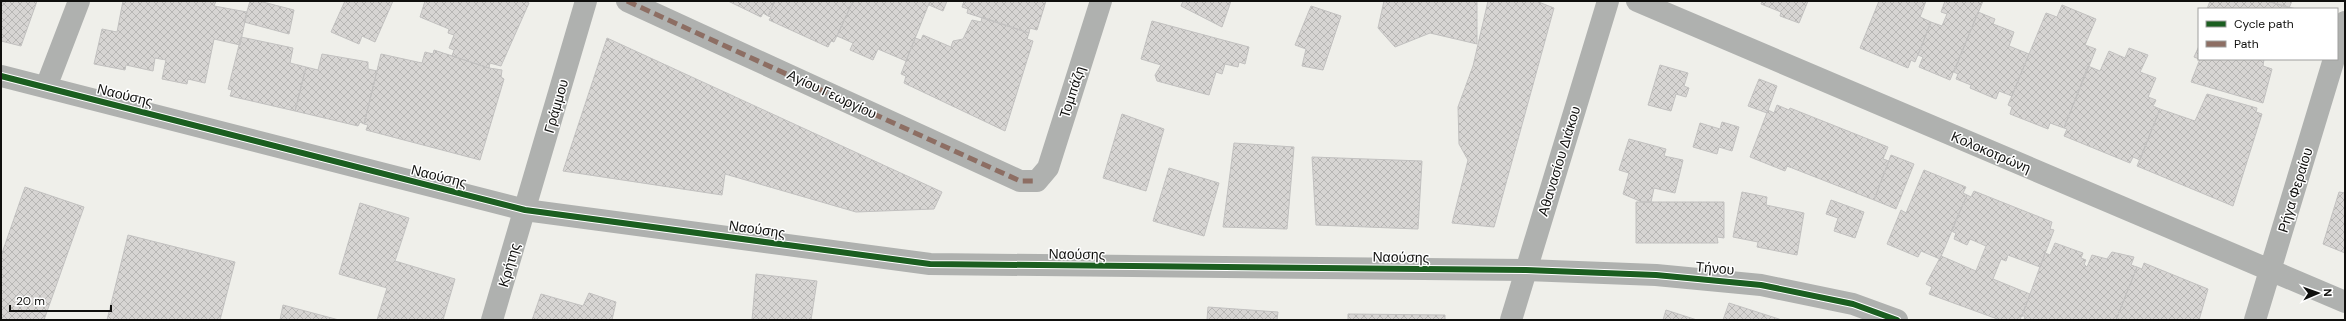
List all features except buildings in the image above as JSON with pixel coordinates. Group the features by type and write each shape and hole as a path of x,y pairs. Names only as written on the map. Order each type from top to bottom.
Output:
{"street":[{"path":"46,87 79,1"},
{"name":"Γράμμου","path":"525,210 586,1"},
{"name":"Αγίου Γεωργίου","path":"628,1 1020,181 1037,181"},
{"name":"Τομπάζη","path":"1037,181 1048,168 1101,1"},
{"name":"Αθανασίου Διάκου","path":"1511,320 1608,1"},
{"name":"Κολοκοτρώνη","path":"1637,1 2345,302"},
{"path":"2338,46 2345,22"},
{"name":"Ρήγα Φεραίου","path":"2255,320 2334,60"},
{"name":"Ναούσης","path":"1,76 525,210 930,264 1526,270"},
{"name":"Κρήτης","path":"492,320 525,210"},
{"name":"Τήνου","path":"1526,270 1656,275 1761,285 1850,312 1897,320"}],"marked path":[{"path":"627,1 1020,181 1037,181"}],"cycle path":[{"path":"1,76 525,210 930,264 1526,270 1656,275 1761,285 1853,304 1897,320"}]}
